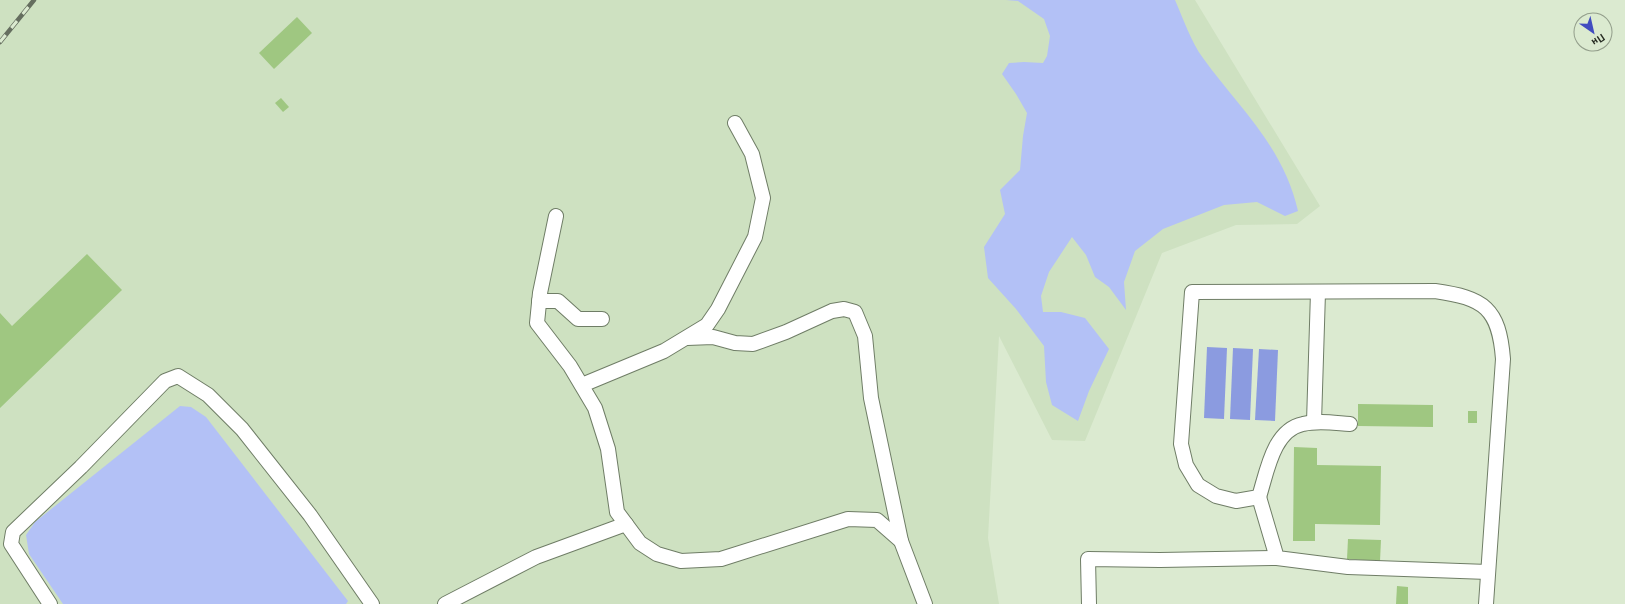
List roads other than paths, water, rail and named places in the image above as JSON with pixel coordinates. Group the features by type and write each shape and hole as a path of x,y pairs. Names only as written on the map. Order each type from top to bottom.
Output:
{"lane":[{"path":"582,385 664,351 707,325 718,309 755,237 763,198 752,154 735,123"},
{"path":"556,216 539,301 537,323 570,366 595,408 606,442 618,512 640,543 658,554 680,561 721,559 848,519 877,520 901,541"},
{"path":"1259,497 1236,501 1216,496 1198,485 1186,466 1181,444 1192,292 1436,291 1470,298 1486,308 1496,322 1502,339 1503,359 1486,604"},
{"path":"1314,422 1318,292"},
{"path":"539,301 558,301 578,319 602,319"},
{"path":"687,338 713,337 735,344 753,344 786,332 832,311 844,309 855,312 865,336 871,398 901,541 925,604"},
{"path":"50,604 11,544 13,532 81,467 165,381 178,376 208,395 242,429 310,515 372,604"},
{"path":"1277,558 1259,497 1273,453 1281,440 1290,430 1301,424 1314,422 1350,424"},
{"path":"445,604 536,557 626,524"},
{"path":"1089,604 1088,559 1160,560 1277,558 1348,567 1488,572"}],"railway":[{"path":"0,42 34,0"}]}
